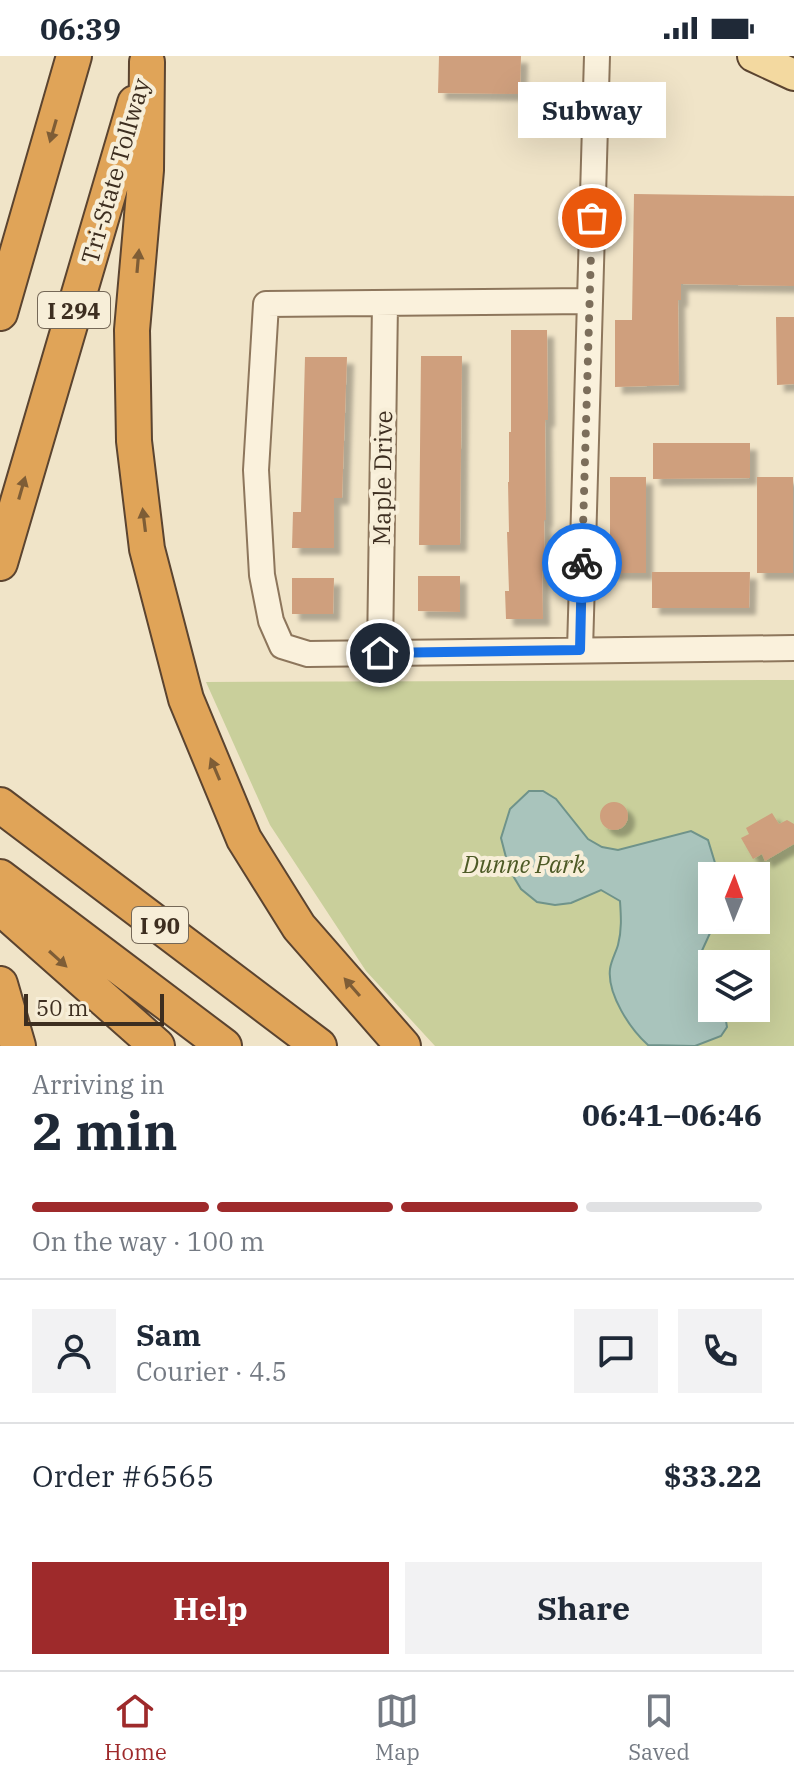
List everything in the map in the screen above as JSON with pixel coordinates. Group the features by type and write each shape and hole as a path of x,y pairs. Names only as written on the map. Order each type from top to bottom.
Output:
{"highway":[{"name":"I 294","path":"0,313 74,56"},
{"name":"Tri-State Tollway","path":"0,563 148,59"},
{"path":"148,59 146,170 132,330 134,441 147,549 186,699 244,839 299,927 403,1046"},
{"name":"I 90","path":"0,805 319,1046"},
{"name":"I 90","path":"0,877 224,1046"},
{"path":"0,907 157,1046"},
{"path":"0,984 18,1046"}],"main road":[{"path":"753,56 794,75"}],"street":[{"path":"580,650 597,56"},
{"path":"590,301 266,304 256,470 262,575 271,621 282,646 308,654 794,648"},
{"name":"Maple Drive","path":"380,653 385,303"}],"green space":[{"name":"Dunne Park","path":"794,680 794,1046 435,1046 366,971 270,825 206,682"}],"water":[{"path":"529,791 543,791 556,799 588,839 602,847 618,850 691,831 708,840 715,862 698,862 698,934 710,934 702,950 698,950 698,1022 726,1022 727,1027 721,1036 695,1046 648,1045 634,1030 616,1000 610,979 620,934 620,901 601,890 571,903 555,905 537,902 521,889 509,869 501,838 510,809"}],"building":[{"path":"439,56 521,56 520,94 438,93"},
{"path":"634,194 794,196 794,286 681,284 681,300 678,300 679,385 615,387 615,320 632,320"},
{"path":"776,317 794,317 794,384 777,385"},
{"path":"511,330 547,330 543,619 506,619 505,591 509,591 507,532"},
{"path":"421,356 462,356 460,545 419,545"},
{"path":"305,357 347,357 342,498 334,498 334,548 292,548 293,512 301,512"},
{"path":"653,443 750,443 750,478 653,479"},
{"path":"610,477 646,477 646,573 610,573"},
{"path":"757,477 793,477 793,573 757,573"},
{"path":"652,572 750,572 749,608 652,608"},
{"path":"418,576 460,576 460,612 418,611"},
{"path":"292,578 334,578 333,614 292,614"},
{"path":"614,802 624,806 628,816 624,826 614,830 604,826 600,816 604,806"},
{"path":"772,813 779,824 787,820 794,824 794,844 765,861 762,854 753,859 741,838 749,834 746,828"}],"way so far":[{"path":"582,563 592,218"}],"place":[{"name":"Subway","path":"592,218"}],"route":[{"path":"380,653 580,650 582,563"}]}
